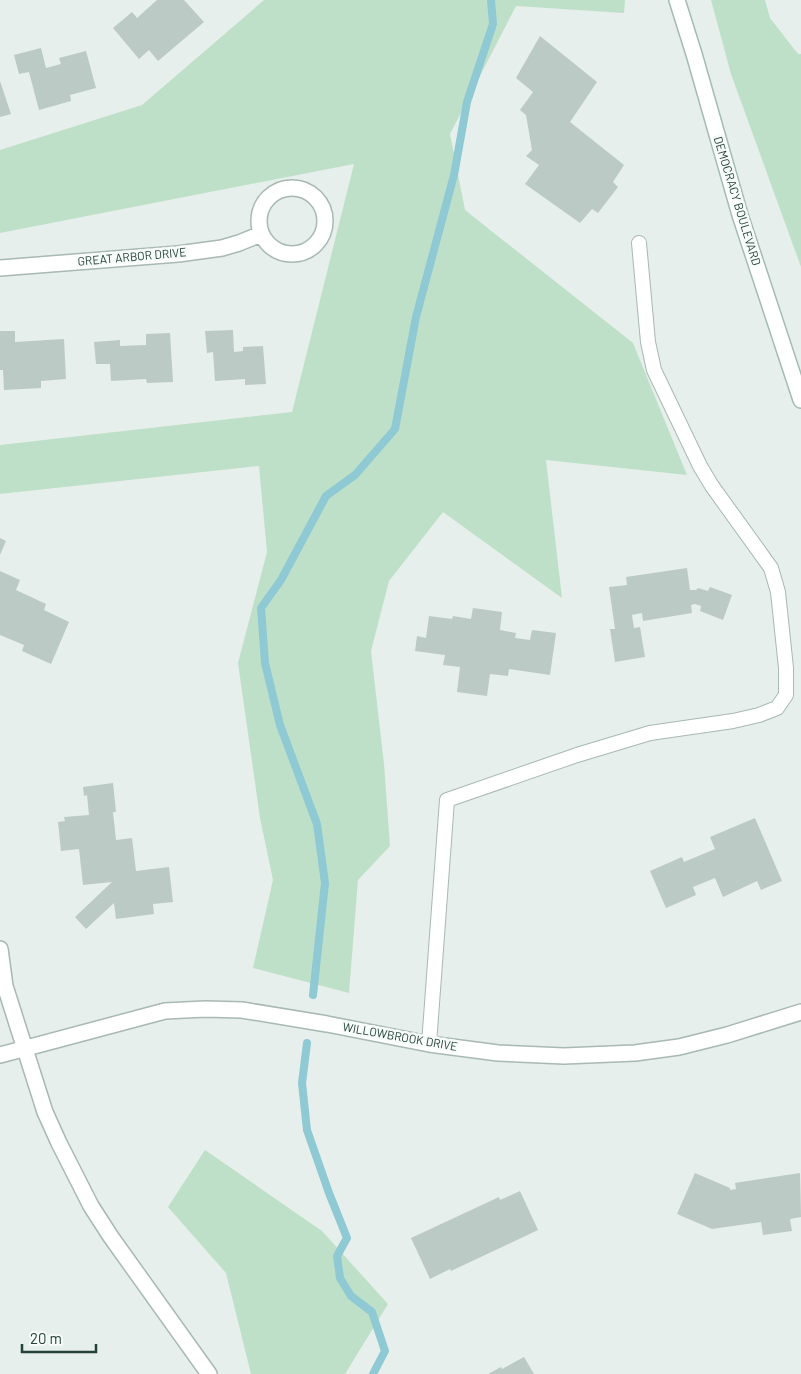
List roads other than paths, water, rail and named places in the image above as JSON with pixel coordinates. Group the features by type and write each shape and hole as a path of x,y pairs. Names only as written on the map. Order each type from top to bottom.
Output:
{"street":[{"name":"DEMOCRACY BOULEVARD","path":"677,0 740,215 801,400"},
{"path":"294,188 309,192 323,208 325,229 321,238 305,252 285,254 275,250 261,234 259,214 270,196 279,190 294,188"},
{"name":"GREAT ARBOR DRIVE","path":"0,268 178,254 222,248 261,234"},
{"path":"0,949 5,986 24,1049 45,1112 59,1143 91,1206 111,1237 209,1374"},
{"name":"WILLOWBROOK DRIVE","path":"0,1055 165,1011 242,1010 429,1044 498,1053 564,1056 635,1053 679,1047 727,1035 801,1012"}],"lane":[{"path":"429,1044 447,800 577,754 650,733 733,721 760,715 777,708 786,695 786,668 778,592 771,568 712,486 700,466 654,370 648,342 639,243"}],"waterway":[{"path":"313,995 325,883 317,824 280,725 265,663 261,608 281,580 326,496 355,475 395,429 416,317 454,175 467,102 493,24 491,0"},
{"path":"307,1043 302,1083 307,1130 347,1238 337,1256 340,1278 351,1296 372,1312 385,1351 373,1374"}]}
